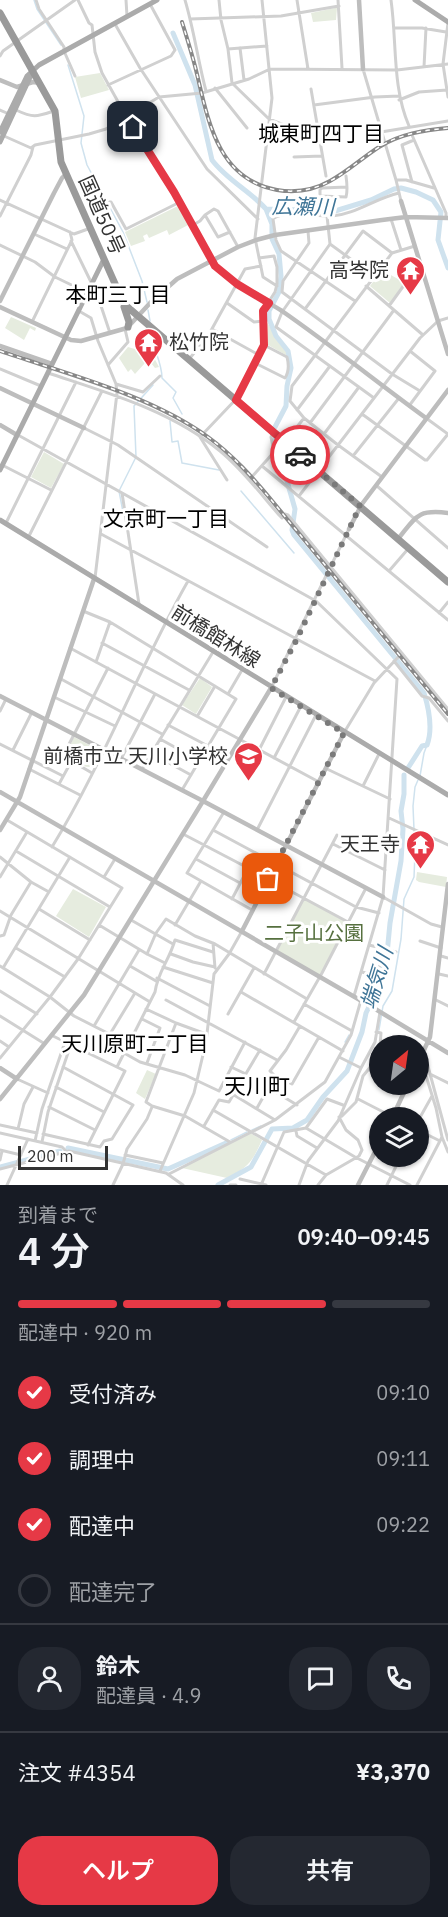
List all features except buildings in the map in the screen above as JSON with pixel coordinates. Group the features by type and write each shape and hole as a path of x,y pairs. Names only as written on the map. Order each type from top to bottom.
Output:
{"highway":[{"name":"国道50号","path":"0,13 6,28 34,70 55,111 61,159 66,174 124,304 448,582"},
{"path":"124,304 129,321 127,328"}],"main road":[{"path":"415,0 448,23"},
{"path":"0,142 1,132 18,92 39,65 154,1"},
{"path":"1,132 16,110 28,60"},
{"path":"1,467 104,259"},
{"name":"前橋館林線","path":"0,520 448,795"}],"street":[{"path":"36,0 39,9 64,46 75,76"},
{"path":"0,56 3,51 76,0 92,25 96,55 108,85 221,272 282,312 448,434 427,460 424,460 362,414"},
{"path":"126,0 127,16"},
{"path":"185,0 206,91"},
{"path":"219,0 232,83 270,120 309,135 318,134"},
{"path":"262,0 272,98 256,240 263,278 277,286"},
{"path":"297,0 308,69"},
{"path":"338,0 342,68"},
{"path":"359,0 363,69 448,354"},
{"path":"391,0 399,98 409,126"},
{"path":"108,85 171,56 175,50 154,1"},
{"path":"190,19 299,14 339,6"},
{"path":"448,23 443,64 448,97"},
{"path":"115,24 141,70 207,169 258,219"},
{"path":"395,28 426,28 446,32"},
{"path":"424,67 426,28"},
{"path":"228,49 267,46"},
{"path":"240,48 244,80"},
{"path":"1,132 28,148 98,132 159,97 200,93 244,80 270,69 397,70 448,64"},
{"path":"0,80 21,87 35,82 42,85"},
{"path":"215,88 247,128"},
{"path":"311,89 326,176"},
{"path":"314,105 371,97 399,98 419,92 447,90"},
{"path":"0,110 9,114"},
{"path":"16,110 32,117 55,111"},
{"path":"381,132 409,126 448,122"},
{"path":"0,307 65,338 78,341 127,328 148,304 177,279 256,240 275,235 406,217 446,218 446,213 412,135"},
{"path":"412,182 402,145 414,140"},
{"path":"0,216 33,147"},
{"path":"294,156 322,156"},
{"path":"0,301 66,174"},
{"path":"346,176 347,187 345,197 320,196 322,188 347,187"},
{"path":"396,183 412,182 434,188"},
{"path":"355,301 281,251 275,235 274,217 283,214 339,215 370,205 398,192"},
{"path":"0,200 75,234 90,228"},
{"path":"109,202 126,230 180,202"},
{"path":"193,225 214,209 238,247"},
{"path":"205,215 218,237 230,232"},
{"path":"326,216 330,244 291,298 276,327 374,398"},
{"path":"391,219 400,250"},
{"path":"361,223 363,231 392,253"},
{"path":"308,231 309,243 284,281 282,292 393,374 420,391"},
{"path":"305,309 363,231"},
{"path":"70,232 71,241 89,280 90,288"},
{"path":"34,234 67,249"},
{"path":"32,322 71,241"},
{"path":"330,244 374,276"},
{"path":"0,245 37,264 54,276 90,288 97,294 110,333"},
{"path":"382,477 304,418 290,401 290,389 392,253 415,246"},
{"path":"201,436 236,400 264,345 263,311 271,305 277,286 276,258 274,256 259,258"},
{"path":"189,360 212,329 246,268 261,266"},
{"path":"389,306 407,281 424,276"},
{"path":"366,286 423,335"},
{"path":"226,303 254,322 263,321"},
{"path":"310,423 394,310"},
{"path":"0,831 3,822 17,802 54,697 94,579 101,534 117,396 116,384 91,317 79,311"},
{"path":"299,496 423,335 438,321 448,318"},
{"path":"108,365 128,343 127,328"},
{"path":"212,329 259,355"},
{"path":"255,363 285,378 286,376 289,368 287,357 264,345"},
{"path":"0,346 52,364"},
{"path":"409,406 435,371 410,351"},
{"path":"297,410 330,366"},
{"path":"0,369 41,386"},
{"path":"48,373 161,413 201,436 220,451 282,518 285,514 288,515 448,709"},
{"path":"116,384 143,392 160,376"},
{"path":"6,523 76,382"},
{"path":"324,434 359,387"},
{"path":"0,388 112,441 267,547"},
{"path":"0,1100 71,1014 99,972 271,688 316,601 360,506 448,390"},
{"path":"28,538 102,391"},
{"path":"353,456 399,398"},
{"path":"285,442 304,418"},
{"path":"0,425 316,601 397,680 383,897 354,996"},
{"path":"249,480 274,452 271,437 273,432"},
{"path":"201,436 227,480"},
{"path":"262,466 448,620"},
{"path":"1,467 52,490"},
{"path":"376,486 448,548"},
{"path":"122,494 140,600 138,605"},
{"path":"398,539 424,512 448,513"},
{"path":"101,534 375,681"},
{"path":"389,571 408,549"},
{"path":"52,847 104,750 165,622 188,581"},
{"path":"439,612 448,602"},
{"path":"82,611 110,622 236,700 182,790"},
{"path":"96,662 110,622"},
{"path":"102,643 189,690"},
{"path":"70,648 318,782"},
{"path":"142,770 213,652"},
{"path":"216,968 230,954 344,733 375,681 402,653"},
{"path":"396,659 448,721"},
{"path":"92,773 63,756 108,668"},
{"path":"228,694 242,670"},
{"path":"59,679 162,734"},
{"path":"198,716 215,686"},
{"path":"121,759 155,693"},
{"path":"0,696 224,812 431,924 444,927"},
{"path":"54,697 115,726"},
{"path":"260,750 286,697"},
{"path":"0,711 6,699"},
{"path":"274,758 301,706"},
{"path":"13,750 32,712"},
{"path":"257,830 316,715"},
{"path":"168,725 208,746"},
{"path":"159,739 200,761"},
{"path":"0,744 63,776"},
{"path":"151,753 191,775"},
{"path":"363,786 379,754"},
{"path":"59,784 71,762"},
{"path":"325,768 390,799"},
{"path":"29,769 80,795"},
{"path":"0,792 418,1035"},
{"path":"224,812 187,873 252,911"},
{"path":"388,818 448,845"},
{"path":"0,1058 37,1014 78,959 122,888 27,832 3,822"},
{"path":"213,830 356,907 379,913"},
{"path":"0,877 27,832"},
{"path":"183,834 248,868"},
{"path":"264,974 337,835"},
{"path":"332,844 385,870"},
{"path":"16,851 110,907"},
{"path":"232,899 256,853"},
{"path":"0,857 31,882 49,892"},
{"path":"70,857 16,948 2,967 50,997 71,1014 129,1044"},
{"path":"104,877 115,859"},
{"path":"195,859 240,883"},
{"path":"268,879 348,922"},
{"path":"175,925 201,881"},
{"path":"0,936 4,935 10,917 31,882"},
{"path":"448,884 436,1000 429,1042 448,1053"},
{"path":"294,1022 366,888"},
{"path":"39,909 90,940"},
{"path":"0,910 150,1002"},
{"path":"130,920 174,944"},
{"path":"147,954 155,935 165,920 213,943 307,999"},
{"path":"99,925 164,964 213,983"},
{"path":"117,1066 156,991 156,980 176,940 213,952"},
{"path":"420,941 442,948"},
{"path":"162,1167 185,1116 197,1080 216,968 213,943"},
{"path":"369,945 396,952"},
{"path":"16,948 65,977"},
{"path":"362,972 378,976 384,949"},
{"path":"93,1026 139,950"},
{"path":"171,954 216,968"},
{"path":"441,956 448,958"},
{"path":"130,966 210,1006"},
{"path":"228,1014 254,968"},
{"path":"438,974 448,976"},
{"path":"0,991 37,1014"},
{"path":"241,992 343,1051"},
{"path":"110,1034 135,993"},
{"path":"166,1000 277,1060"},
{"path":"169,1174 274,1120 327,1081 352,1031 361,1000"},
{"path":"436,1000 448,1006"},
{"path":"304,1004 352,1031"},
{"path":"146,1009 206,1034"},
{"path":"299,1185 317,1148 337,1122 343,1105 375,1042 380,1012"},
{"path":"0,1016 45,1044"},
{"path":"141,1019 160,1028 147,1063"},
{"path":"176,1023 146,1102 185,1116 230,1142"},
{"path":"300,1026 270,1072 275,1076 292,1084 319,1037"},
{"path":"376,1032 381,1035"},
{"path":"53,1036 125,1072 88,1145"},
{"path":"0,1041 9,1047"},
{"path":"35,1141 65,1041"},
{"path":"124,1053 159,1068 197,1080 219,1091 245,1042"},
{"path":"42,1142 49,1107 71,1044"},
{"path":"204,1126 219,1100 228,1103 234,1095 260,1050"},
{"path":"339,1057 361,1068"},
{"path":"43,1134 100,1147 104,1141 112,1140 133,1105 63,1067"},
{"path":"231,1067 246,1074"},
{"path":"0,1068 53,1096"},
{"path":"341,1114 358,1099 363,1075 369,1068"},
{"path":"429,1070 448,1140"},
{"path":"430,1074 448,1083"},
{"path":"256,1108 275,1076"},
{"path":"429,1086 440,1138 448,1152"},
{"path":"18,1129 24,1104 33,1087"},
{"path":"56,1087 104,1112"},
{"path":"269,1088 297,1105"},
{"path":"234,1095 274,1120"},
{"path":"426,1107 432,1096"},
{"path":"240,1179 263,1185 284,1132 306,1128 327,1099 343,1105"},
{"path":"358,1099 374,1107"},
{"path":"113,1185 127,1149 152,1106"},
{"path":"49,1107 95,1130"},
{"path":"213,1110 326,1175"},
{"path":"318,1185 326,1175 356,1158 362,1148 358,1140 346,1130 341,1114"},
{"path":"443,1122 448,1118"},
{"path":"0,1125 37,1133"},
{"path":"306,1128 369,1164 358,1185"},
{"path":"296,1131 297,1136 317,1148"},
{"path":"0,1133 62,1147 66,1151"},
{"path":"429,1134 440,1138"},
{"path":"417,1185 440,1138"},
{"path":"7,1185 28,1139"},
{"path":"0,1160 1,1150 21,1155"},
{"path":"0,1169 66,1151 162,1167 183,1185"},
{"path":"124,1160 162,1167"},
{"path":"375,1167 410,1185"},
{"path":"387,1185 396,1167"},
{"path":"230,1185 236,1185"}],"green space":[{"path":"337,8 336,20 313,22 311,13"},
{"path":"100,73 109,90 81,98 75,77"},
{"path":"180,205 190,224 169,235 167,230 149,238 147,234 143,236 145,241 131,246 125,232"},
{"path":"382,270 405,283 390,303 370,286"},
{"path":"11,317 36,328 35,331 30,328 24,340 5,328"},
{"path":"266,321 288,353 286,355 268,345"},
{"path":"128,347 138,350 143,360 153,356 159,367 155,368 151,363 145,363 135,374 131,369 128,372 119,358"},
{"path":"44,452 64,464 51,488 31,477"},
{"path":"200,678 212,687 196,714 182,705"},
{"path":"74,737 101,751 92,767 81,765 65,756"},
{"path":"417,872 447,877 446,887 419,882 416,880"},
{"path":"73,889 106,907 89,937 56,916"},
{"name":"二子山公園","path":"304,898 348,922 320,977 276,952"},
{"path":"147,1070 156,1074 145,1099 136,1093"},
{"path":"250,1133 262,1140 255,1154 245,1167 227,1178 182,1168"}],"waterway":[{"path":"34,0 37,9 61,45"},
{"name":"広瀬川","path":"173,33 195,85 212,160 231,180 266,209 335,211 371,200 394,189 401,188 416,192 433,200 441,212 438,240 448,268"},
{"path":"68,65 84,116 81,143 87,165 123,232 142,281 147,302"},
{"name":"端気川","path":"266,209 272,224 272,239 279,254 281,276 279,292 269,311 269,319 276,336 288,351 291,368 286,406 275,427"},
{"path":"148,310 150,321"},
{"path":"151,335 162,378 176,392 173,398 182,414"},
{"path":"123,512 119,491 136,457 134,406 153,385"},
{"path":"170,421 172,442 178,441 182,463 219,470"},
{"name":"端気川","path":"275,439 295,509 292,530 294,535 424,693 430,719 429,739 427,745 422,746 408,768"},
{"path":"241,491 294,553"},
{"path":"420,776 427,745"},
{"name":"端気川","path":"218,1185 251,1167 272,1129 293,1128 307,1120 323,1097 347,1071 362,1032 366,1013 377,990 387,954 401,861 404,775"},
{"path":"379,1030 383,1006 392,991 401,939 404,899 414,877 413,806 418,780"},
{"path":"345,1042 349,1035"},
{"path":"252,1130 261,1126"},
{"path":"231,1140 247,1132"},
{"path":"68,1148 168,1169 226,1143"},
{"path":"0,1167 60,1151"}],"railway":[{"path":"182,22 205,108 218,145 241,174 257,184 284,191 311,189 336,177 379,147 395,139 421,131 448,128"},
{"path":"0,351 134,397 185,422 226,451 265,493 448,714"}],"way so far":[{"path":"268,879 344,733 271,688 297,639 360,506 300,455"}],"place":[{"name":"高岑院","path":"410,296"},
{"name":"松竹院","path":"148,368"},
{"name":"前橋市立 天川小学校","path":"249,782"},
{"name":"天王寺","path":"421,870"}],"district":[{"name":"城東町四丁目","path":"321,134"},
{"name":"本町三丁目","path":"118,295"},
{"name":"文京町一丁目","path":"166,519"},
{"name":"天川原町二丁目","path":"135,1044"},
{"name":"天川町","path":"257,1086"}],"route":[{"path":"133,127 174,192 215,266 237,284 269,303 263,311 264,345 236,400 300,455"}]}
